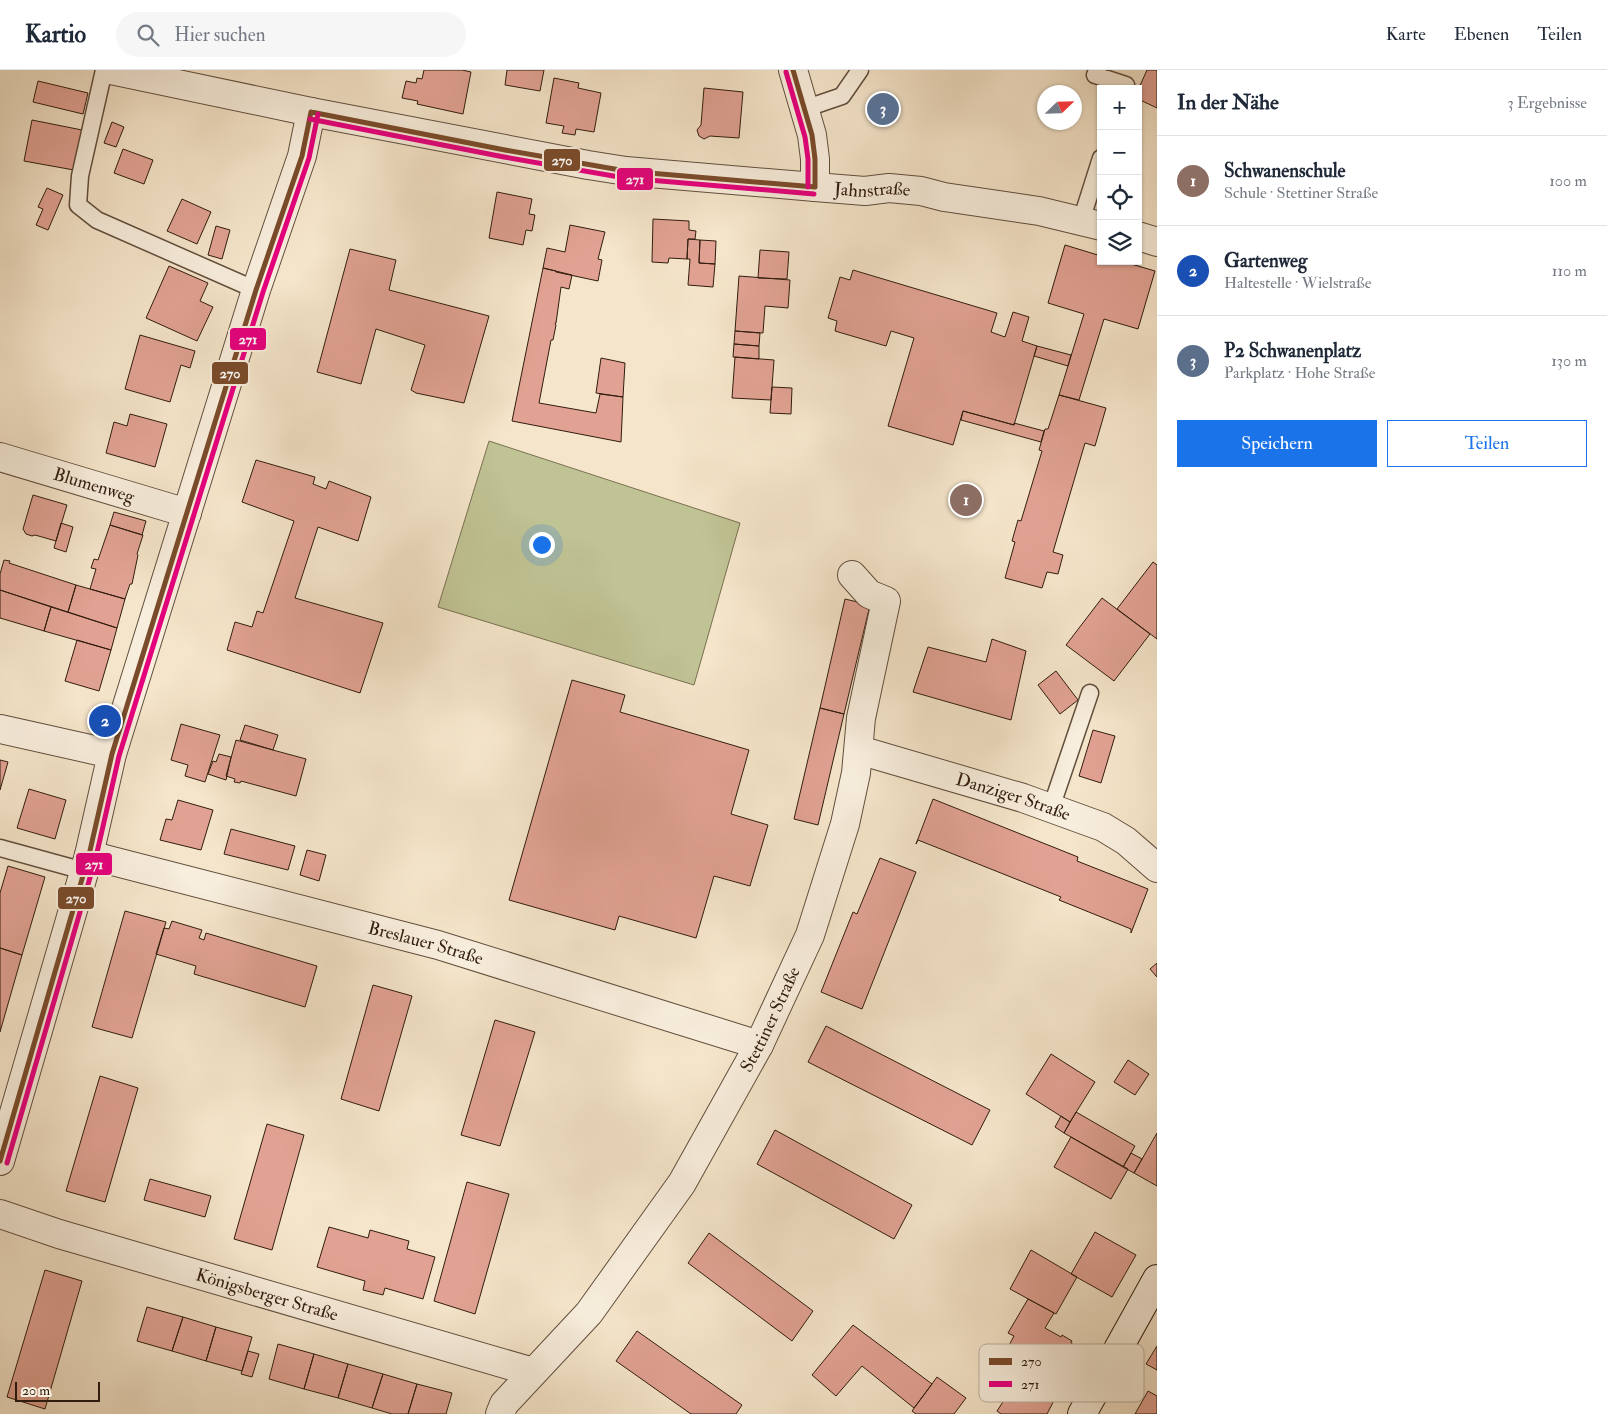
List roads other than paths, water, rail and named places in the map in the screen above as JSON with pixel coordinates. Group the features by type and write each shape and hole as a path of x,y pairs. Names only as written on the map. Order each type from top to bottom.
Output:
{"street":[{"name":"Jahnstraße","path":"112,70 162,76 311,112 626,171 865,191 889,188 921,191 944,197 1013,206 1091,224"},
{"path":"794,70 812,135 815,160 815,187"},
{"path":"0,1161 87,863 112,754 256,290 302,156 311,112"},
{"path":"1142,237 1157,242"},
{"name":"Blumenweg","path":"0,458 187,513"},
{"name":"Stettiner Straße","path":"500,1414 504,1404 589,1313 682,1182 758,1045 810,935 845,824 856,773 861,718 886,601 869,594 852,576"},
{"path":"0,730 112,754"},
{"name":"Danziger Straße","path":"859,750 933,770 1103,827 1126,841 1157,868"},
{"name":"Breslauer Straße","path":"87,863 438,945 758,1045"},
{"name":"Königsberger Straße","path":"0,1214 59,1234 533,1372"},
{"path":"1121,1344 1157,1279"},
{"path":"1082,1414 1089,1402"}],"lane":[{"path":"104,70 80,176 78,205 97,220 256,290"},
{"path":"1098,70 1095,75 1127,81"},
{"path":"804,109 842,96 857,72"},
{"path":"1091,224 1098,175"},
{"path":"1051,808 1090,693"},
{"path":"0,848 87,863"}],"place":[{"name":"P2 Schwanenplatz","path":"883,109"},
{"name":"Schwanenschule","path":"966,500"},
{"name":"Gartenweg","path":"105,721"}]}
